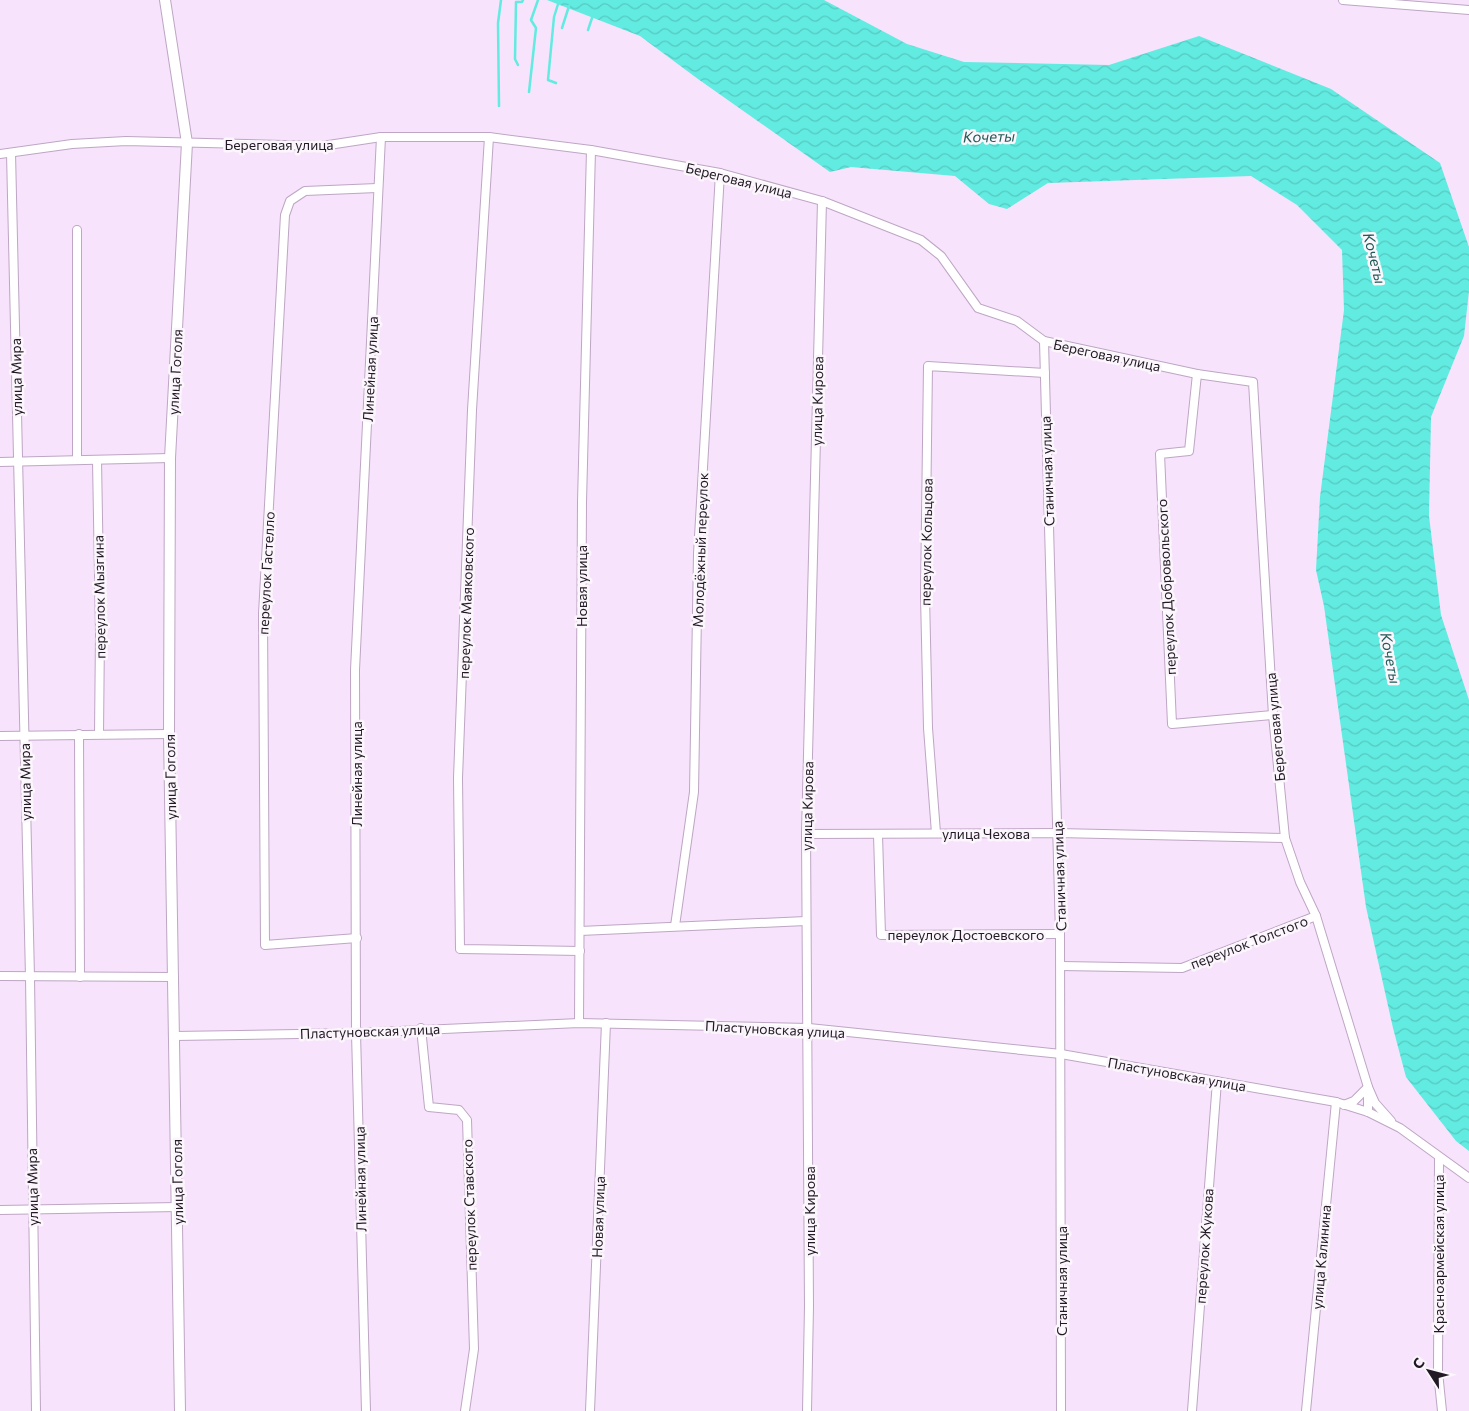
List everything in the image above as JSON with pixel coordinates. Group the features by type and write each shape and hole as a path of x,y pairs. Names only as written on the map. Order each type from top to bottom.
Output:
{"street":[{"name":"улица Гоголя","path":"164,0 186,144 170,458 170,734 180,1411"},
{"path":"1343,0 1469,10"},
{"name":"Береговая улица","path":"0,154 72,144 126,141 322,146 381,137 489,137 592,150 720,173 822,201 921,240 940,256 978,308 1017,321 1044,342 1196,374 1253,382 1273,714 1285,838 1300,882 1316,916 1368,1087 1368,1112"},
{"name":"Линейная улица","path":"366,1411 356,1033 355,670 377,188 381,137"},
{"name":"переулок Маяковского","path":"489,137 472,410 458,778 460,949 580,951"},
{"name":"Новая улица","path":"579,1022 582,502 592,150"},
{"name":"улица Мира","path":"11,153 30,977 36,1411"},
{"name":"Молодёжный переулок","path":"675,926 694,792 698,554 720,173"},
{"name":"переулок Гастелло","path":"357,938 265,945 263,614 286,215 290,201 305,191 377,188"},
{"name":"улица Кирова","path":"807,1411 810,1306 806,834 822,201"},
{"path":"77,230 77,460"},
{"name":"Станичная улица","path":"1044,342 1061,966 1061,1411"},
{"name":"переулок Кольцова","path":"936,834 928,728 925,596 928,366 1045,373"},
{"name":"переулок Добровольского","path":"1196,374 1189,451 1160,454 1172,724 1273,714"},
{"path":"0,462 170,458"},
{"name":"переулок Мызгина","path":"97,460 100,632 99,734"},
{"path":"79,734 80,977"},
{"path":"0,736 170,734"},
{"name":"улица Чехова","path":"806,834 1058,833 1285,838"},
{"name":"переулок Достоевского","path":"878,835 881,935 1060,934"},
{"name":"переулок Толстого","path":"1061,966 1182,968 1316,916"},
{"path":"580,930 806,922"},
{"path":"0,976 174,977"},
{"name":"Пластуновская улица","path":"175,1036 356,1033 421,1028 579,1022 808,1028 1062,1054 1336,1102 1368,1112"},
{"name":"Новая улица","path":"590,1411 606,1024"},
{"name":"переулок Ставского","path":"421,1028 429,1107 459,1110 466,1120 474,1349 465,1411"},
{"name":"переулок Жукова","path":"1192,1411 1217,1081"},
{"path":"1344,1105 1354,1101 1368,1087 1382,1113 1469,1178"},
{"name":"улица Калинина","path":"1306,1411 1336,1102"},
{"path":"1368,1112 1400,1128"},
{"name":"Красноармейская улица","path":"1439,1156 1438,1372 1442,1411"},
{"path":"0,1210 178,1207"}],"water":[{"name":"Кочеты","path":"547,0 824,0 907,44 964,62 1109,65 1199,36 1331,89 1440,163 1469,247 1469,291 1464,336 1431,417 1429,516 1441,615 1469,700 1469,1151 1456,1141 1406,1077 1393,1028 1366,907 1324,606 1316,570 1320,497 1344,310 1342,250 1297,205 1251,176 1048,183 1007,209 989,204 955,176 851,167 830,172 640,36"}],"waterway":[{"path":"499,106 498,23 501,0"},
{"path":"518,65 515,59 516,2 522,2 523,0"},
{"path":"529,92 536,28 531,20 538,0"},
{"path":"556,83 548,80 554,17 559,1"},
{"path":"562,28 569,6"},
{"path":"588,30 593,15"}]}
